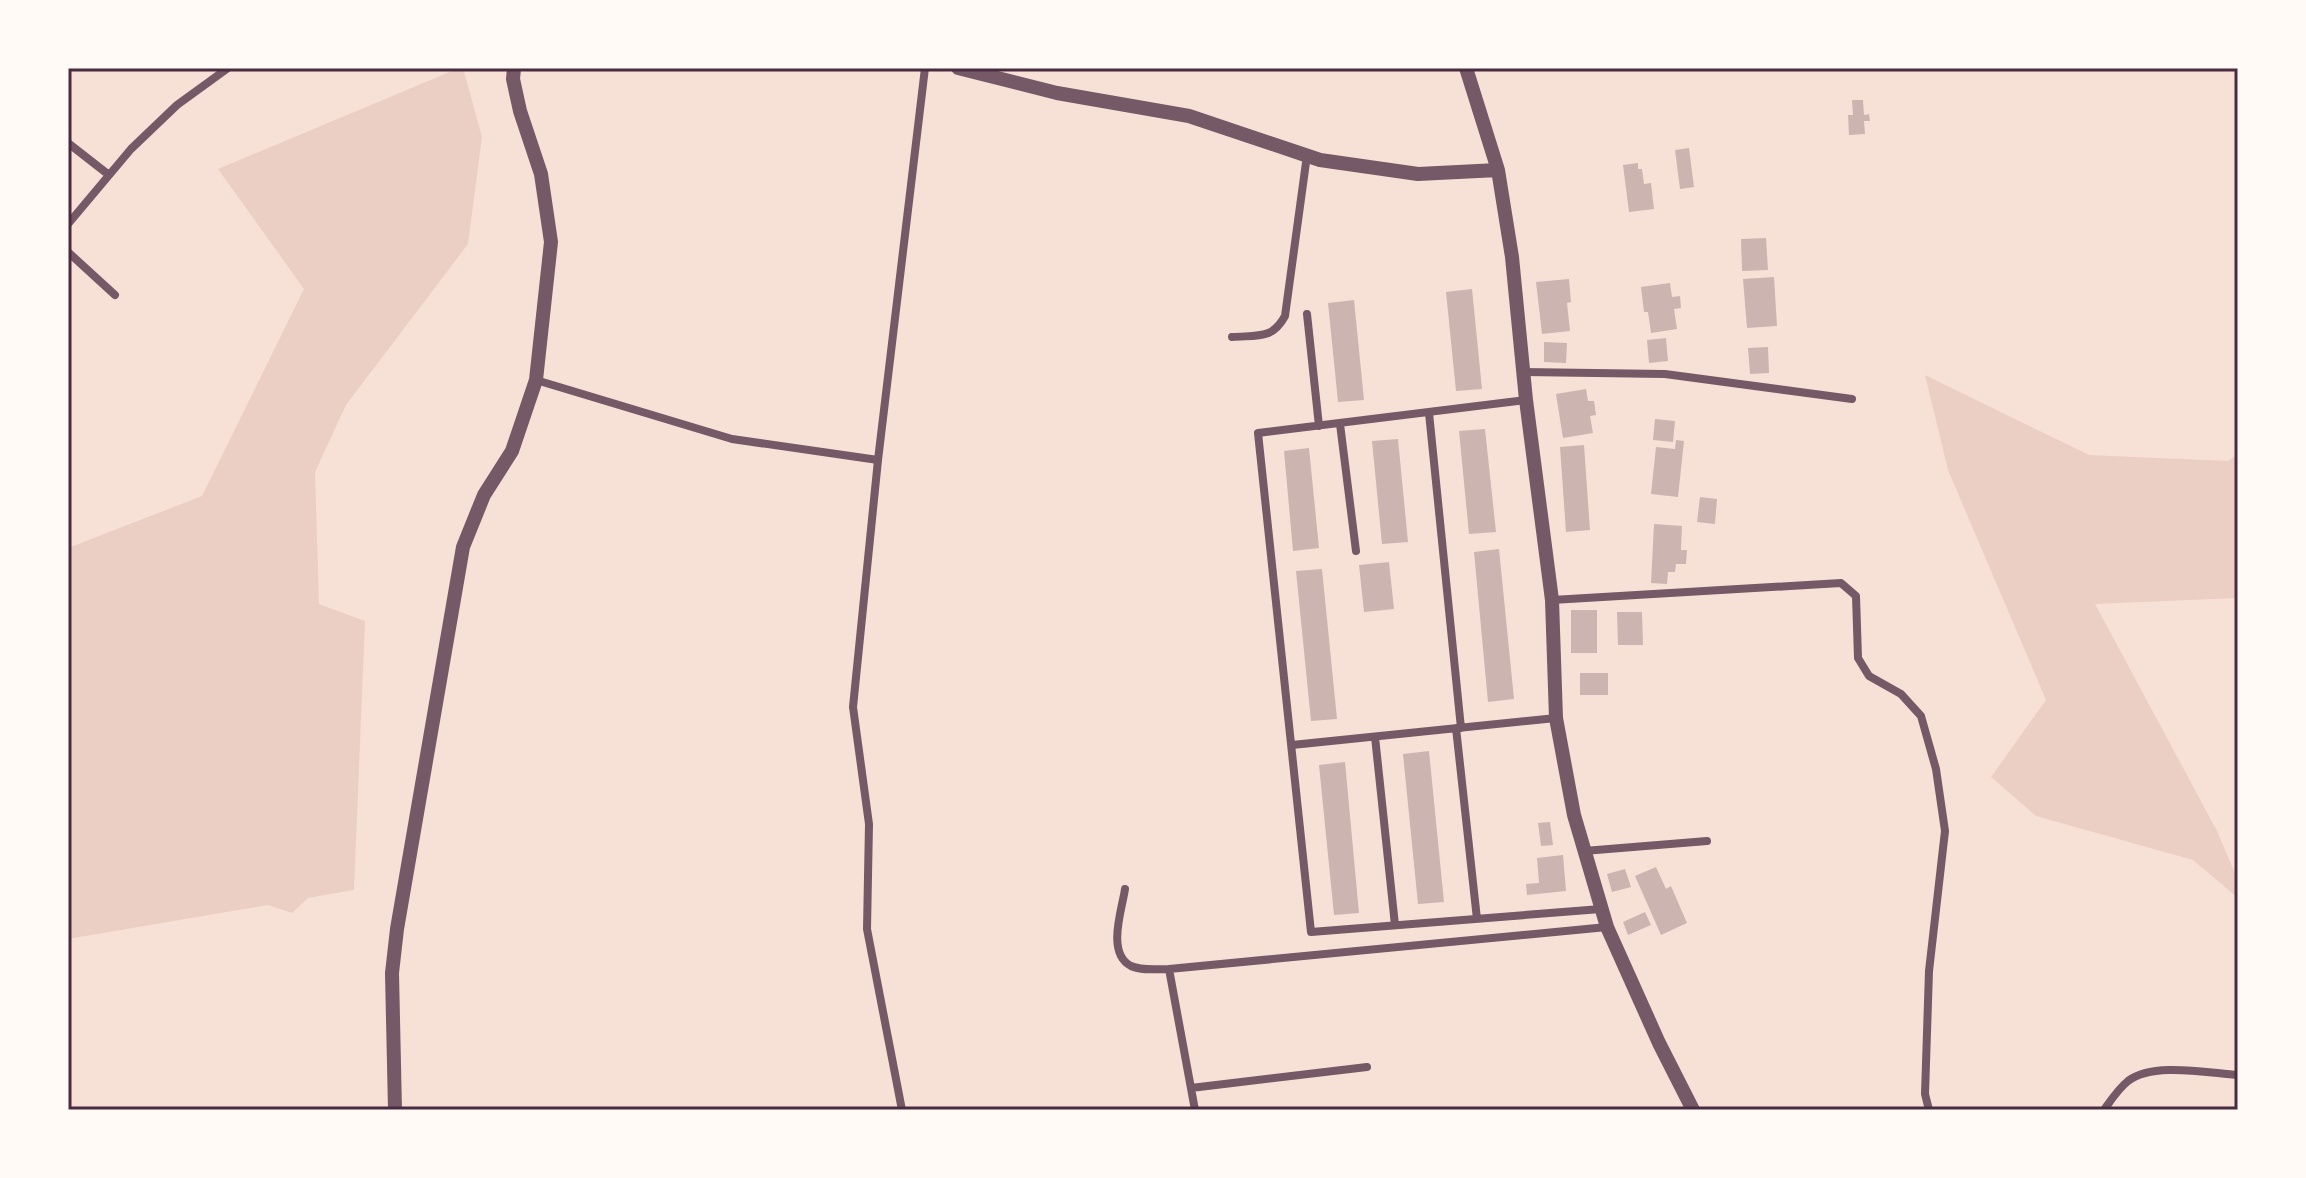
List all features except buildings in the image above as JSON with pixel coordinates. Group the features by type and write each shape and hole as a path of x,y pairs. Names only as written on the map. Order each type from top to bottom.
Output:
{"street":[{"path":"68,224 131,149 177,105 228,68"},
{"path":"395,1110 392,973 397,929 463,547 484,495 512,451 536,380 551,242 541,174 520,111 513,79 514,68"},
{"path":"902,1110 867,929 869,824 853,707 878,460 925,68"},
{"path":"958,68 1057,93 1189,116 1320,160 1418,174 1498,170"},
{"path":"1466,68 1498,170 1512,257 1526,400 1552,600 1556,718 1574,815 1607,927 1693,1110"},
{"path":"68,143 109,175"},
{"path":"1232,337 1267,334 1278,329 1285,316 1307,155"},
{"path":"68,252 115,295"},
{"path":"1307,314 1319,426"},
{"path":"1523,372 1665,374 1852,399"},
{"path":"536,380 732,439 878,460"},
{"path":"1526,400 1258,433 1311,932 1601,909"},
{"path":"1429,413 1477,919"},
{"path":"1340,424 1356,551"},
{"path":"1552,600 1841,583 1856,596 1858,658 1869,676 1901,694 1921,716 1936,769 1945,831 1929,971 1925,1094 1929,1110"},
{"path":"1292,745 1556,718"},
{"path":"1375,737 1395,925"},
{"path":"1584,851 1707,841"},
{"path":"1125,889 1117,934 1118,951 1129,965 1146,969 1607,927"},
{"path":"1169,969 1195,1110"},
{"path":"1191,1088 1367,1067"},
{"path":"2104,1110 2130,1079 2153,1070 2238,1075"}],"shaded area":[{"path":"463,68 482,137 468,244 346,405 315,472 319,604 365,621 354,890 308,898 292,913 268,905 68,939 68,548 202,496 304,289 218,169"},
{"path":"1925,375 2089,455 2228,461 2238,454 2238,598 2095,604 2217,831 2238,880 2238,898 2193,860 2036,816 1991,777 2046,700 1948,470"}]}
